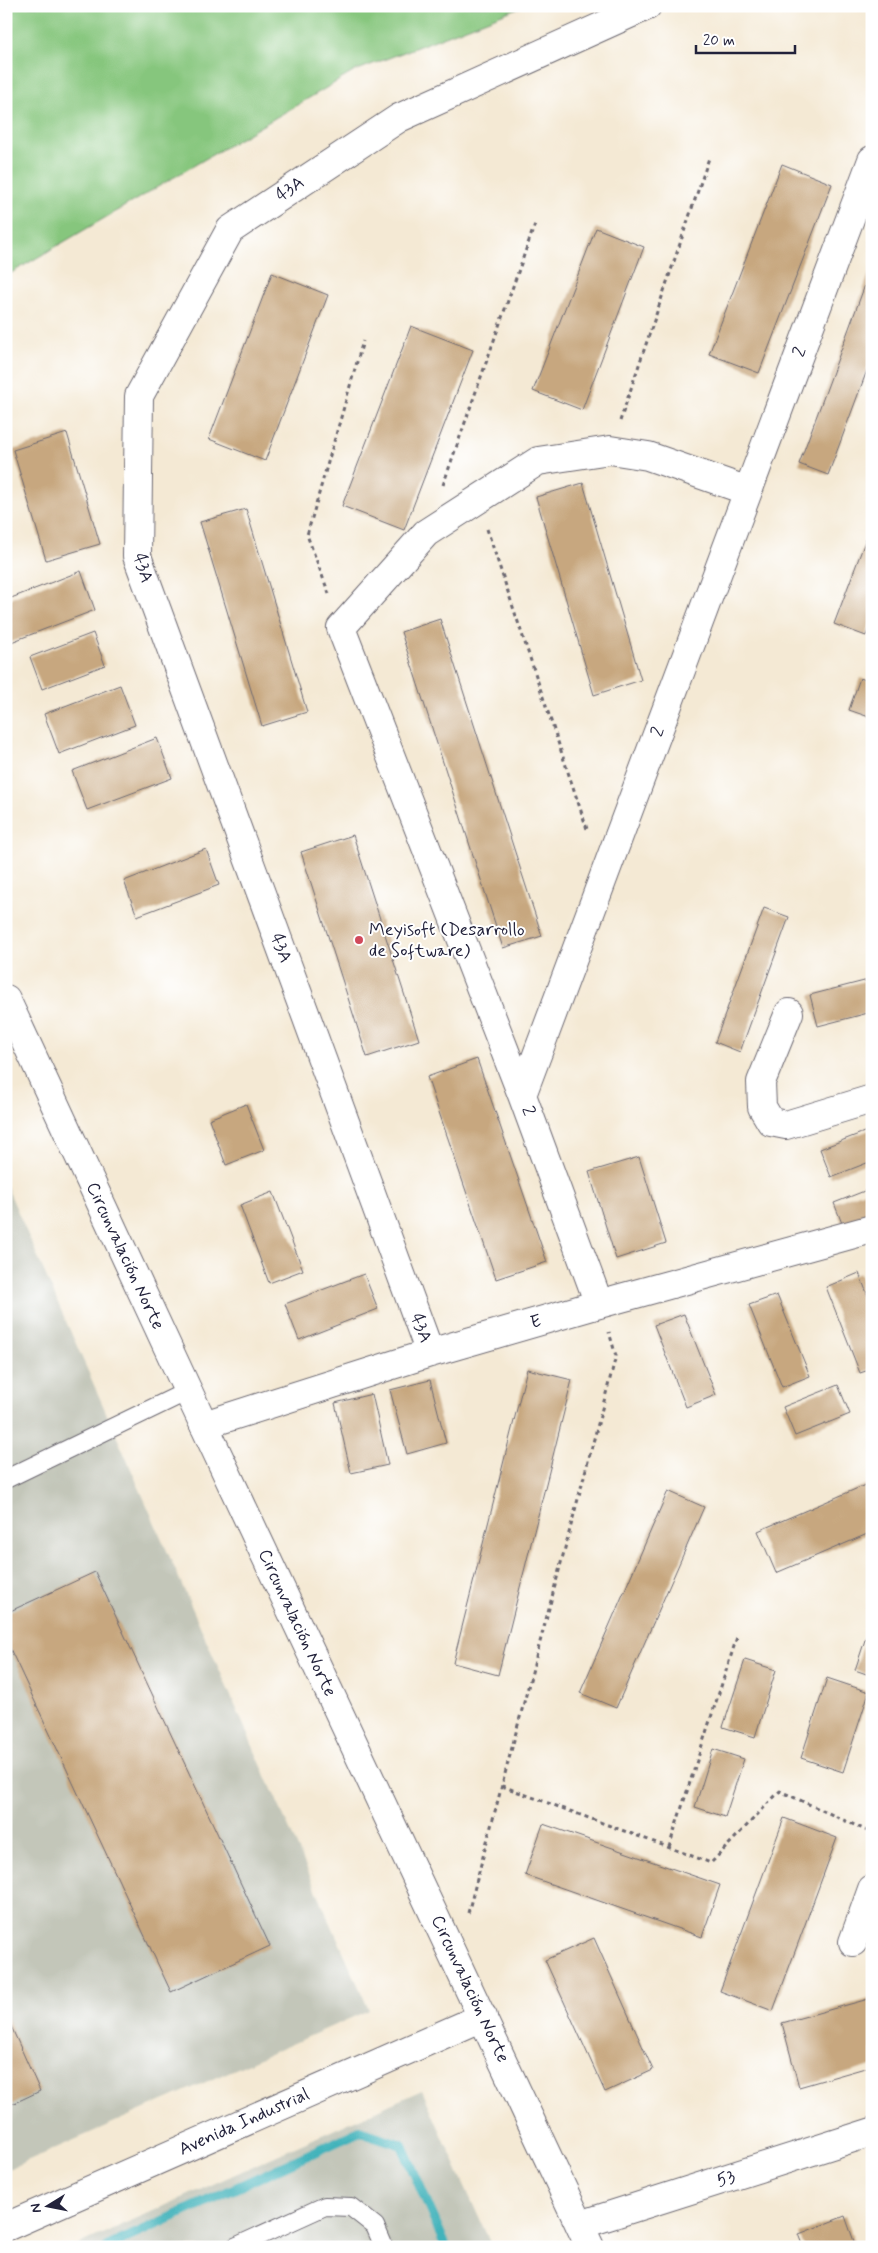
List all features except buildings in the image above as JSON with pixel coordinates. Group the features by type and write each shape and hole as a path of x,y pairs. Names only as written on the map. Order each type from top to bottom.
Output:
{"street":[{"name":"43A","path":"430,1353 137,556 139,396 230,230 398,118 647,6"},
{"name":"2","path":"599,1304 522,1095 872,160"},
{"path":"522,1095 341,628 426,533 538,461 610,450 648,456 748,491"},
{"name":"Circunvalación Norte","path":"6,999 585,2236"},
{"path":"789,1013 761,1082 762,1107 772,1122 786,1125 872,1099"},
{"name":"E","path":"204,1425 430,1353 599,1304 872,1229"},
{"path":"853,1942 872,1889"},
{"name":"Avenida Industrial","path":"6,2227 483,2017"},
{"name":"53","path":"585,2236 872,2132"}],"lane":[{"path":"6,1479 188,1391"},
{"path":"235,2247 324,2206 351,2207 375,2226 384,2247"}],"path":[{"path":"610,450 709,158"},
{"path":"442,487 536,221"},
{"path":"341,628 307,535 363,341"},
{"path":"477,500 588,830"},
{"path":"456,1960 616,1356 599,1304"},
{"path":"668,1847 738,1634"},
{"path":"502,1786 711,1863 780,1791 872,1833"}],"shaded area":[{"path":"6,1185 369,2010 6,2170"},
{"path":"422,2090 492,2247 73,2247"}],"green space":[{"path":"6,6 523,6 355,71 6,276"}],"waterway":[{"path":"107,2247 360,2131 402,2145 446,2247"}],"place":[{"name":"Meyisoft (Desarrollo de Software)","path":"359,940"}]}
